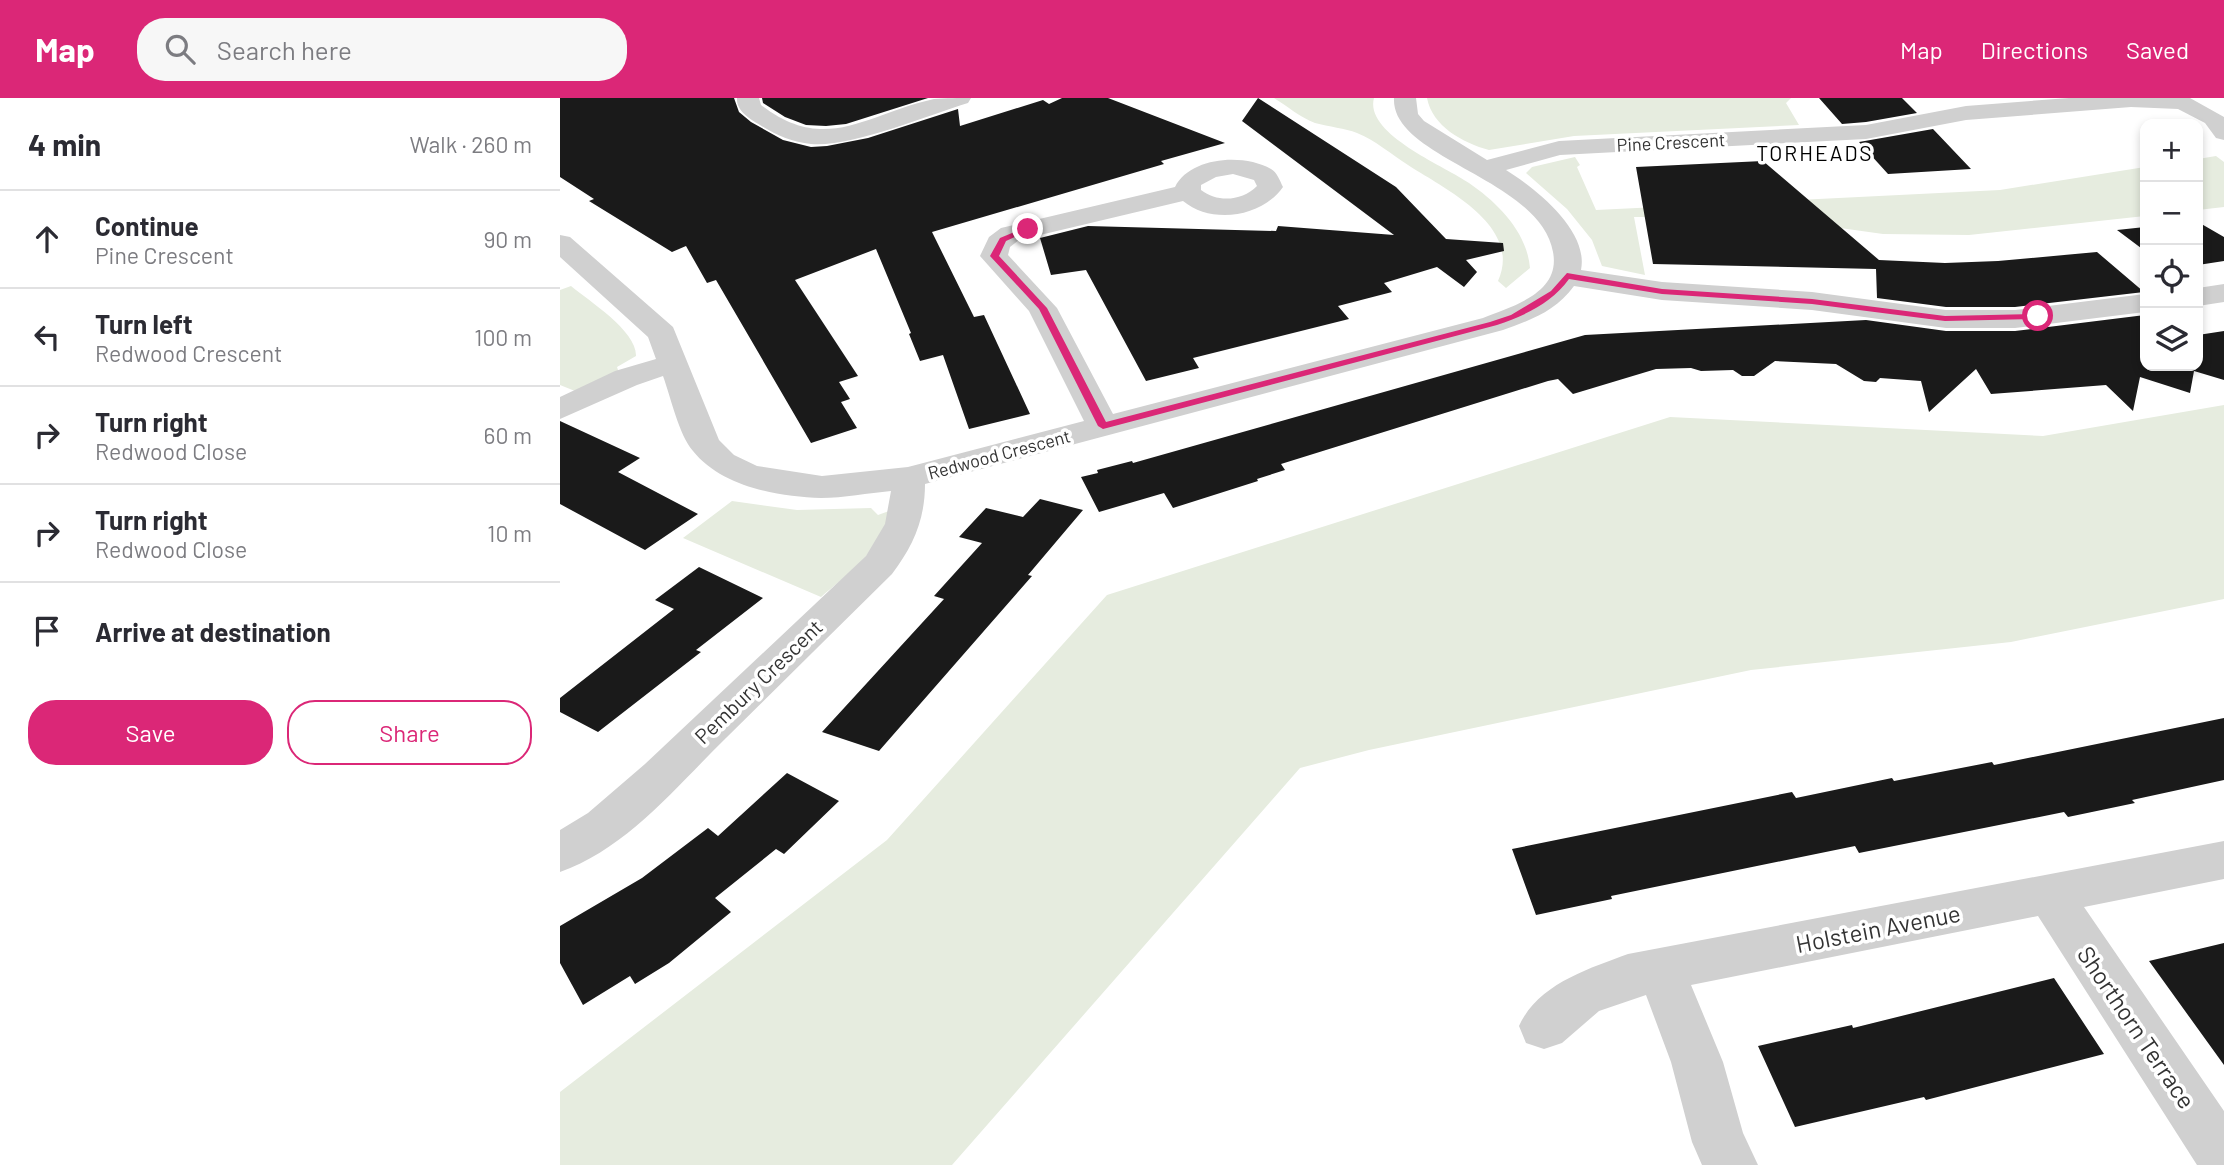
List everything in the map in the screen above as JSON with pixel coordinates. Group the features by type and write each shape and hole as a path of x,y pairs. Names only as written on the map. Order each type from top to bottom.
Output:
{"street":[{"path":"748,98 752,110 793,135 804,137 838,136 943,100"},
{"path":"1405,98 1404,107 1415,126 1513,186 1555,226 1566,244 1570,260 1567,276 1662,291 1812,301 1945,319 2015,319 2140,304"},
{"name":"Pine Crescent","path":"1485,168 1569,147 1876,131 1941,116 2093,101 2153,100 2186,104 2213,118 2224,133"},
{"path":"1103,426 1042,308 994,256 995,251 1002,239 1010,234 1188,192"},
{"name":"Redwood Crescent","path":"560,243 662,333 704,444 722,462 747,474 784,483 822,487 908,478 1493,324 1514,317 1544,300 1554,293 1567,276"},
{"path":"2203,296 2224,293"},
{"path":"560,409 626,378 674,363"},
{"name":"Pembury Crescent","path":"560,853 604,827 879,565 903,528 908,510 908,478"},
{"name":"Holstein Avenue","path":"1544,1026 1582,995 1628,976 2224,860"},
{"name":"Shorthorn Terrace","path":"2050,895 2224,1158"},
{"path":"1660,969 1697,1062 1719,1142 1731,1165"}],"shaded area":[{"path":"1274,98 1374,98 1374,111 1381,124 1393,136 1469,183 1500,209 1523,242 1530,268 1506,288 1498,281 1503,261 1500,243 1490,226 1476,211 1370,140 1352,131 1310,121"},
{"path":"1427,98 1791,98 1786,103 1799,125 1574,136 1489,150 1450,132 1435,117"},
{"path":"2216,156 2224,162 2224,207 2203,209 2203,158"},
{"path":"1575,157 1596,210 2000,190 2140,168 2140,217 1969,235 1883,234 1826,226 1707,217 1634,217 1645,275 1602,266 1592,240 1567,209 1526,173 1532,167"},
{"path":"571,286 621,327 634,346 636,356 617,367 619,373 575,391 560,385 560,290"},
{"path":"2224,405 2224,599 2011,642 1751,670 1369,750 1300,768 952,1165 560,1165 560,1092 887,840 1107,595 1670,417 2043,436"},
{"path":"732,501 797,510 871,508 878,515 889,511 882,536 874,547 853,570 821,597 683,538"}],"building":[{"path":"560,98 734,98 739,112 751,122 783,140 811,147 868,138 958,109 960,126 1043,100 1049,104 1062,98 1108,98 1225,143 1161,161 1164,164 932,232 974,317 984,315 1030,414 969,429 943,355 920,361 876,249 795,280 858,376 839,382 850,399 841,402 857,428 811,443 716,280 707,283 686,246 672,252 589,201 594,199 560,177"},
{"path":"762,98 928,98 846,124 826,126 806,125 785,117 763,103"},
{"path":"1258,98 1396,187 1446,239 1503,243 1504,251 1466,260 1477,272 1464,287 1437,267 1384,283 1392,292 1338,306 1349,319 1193,358 1199,368 1146,381 1086,270 1051,275 1040,238 1088,226 1276,231 1278,226 1394,235 1242,121"},
{"path":"1819,98 1902,98 1917,113 1842,124"},
{"path":"1933,129 1971,169 1888,174 1859,142"},
{"path":"1763,161 1879,260 1945,263 2097,252 2140,289 2140,292 2015,307 1946,307 1877,298 1876,269 1653,264 1636,167"},
{"path":"2203,225 2224,237 2224,261 2203,264"},
{"path":"2140,228 2140,247 2117,230"},
{"path":"2140,316 2140,371 2194,371 2190,393 2140,377 2133,411 2106,385 1991,394 1976,369 1929,412 1921,381 1880,378 1876,382 1864,381 1836,364 1775,361 1754,376 1742,376 1733,370 1656,369 1573,394 1558,379 1548,381 1281,464 1285,470 1173,508 1164,493 1099,512 1081,477 1098,473 1097,470 1132,461 1133,463 1585,335 1866,320 1946,331 2015,331"},
{"path":"2224,331 2224,380 2194,371 2203,371 2203,334"},
{"path":"560,421 640,458 618,472 698,514 645,550 560,504"},
{"path":"1040,499 1083,510 1028,575 1032,576 879,751 822,732 944,599 934,596 982,543 959,537 986,508 1023,517"},
{"path":"699,567 763,598 696,650 701,652 598,732 560,712 560,698 674,609 655,600"},
{"path":"2224,718 2224,780 2068,817 2064,812 1859,853 1855,846 1611,896 1612,899 1536,915 1512,849 1792,792 1796,798 1892,778 1894,781 1992,762 1994,765"},
{"path":"787,773 839,801 784,854 776,849 715,898 731,912 669,963 635,984 630,976 583,1005 560,963 560,926 642,878 708,828 718,836"},
{"path":"2224,943 2224,1065 2149,961"},
{"path":"2054,978 2104,1054 1926,1100 1924,1097 1795,1127 1758,1046 1852,1025 1853,1028"}],"district":[{"name":"TORHEADS","path":"1815,152"}],"route":[{"path":"1028,229 1002,239 994,256 1042,308 1103,426 1493,324 1533,307 1554,293 1567,276 1662,291 1812,301 1945,319 2015,319 2038,316"}]}
